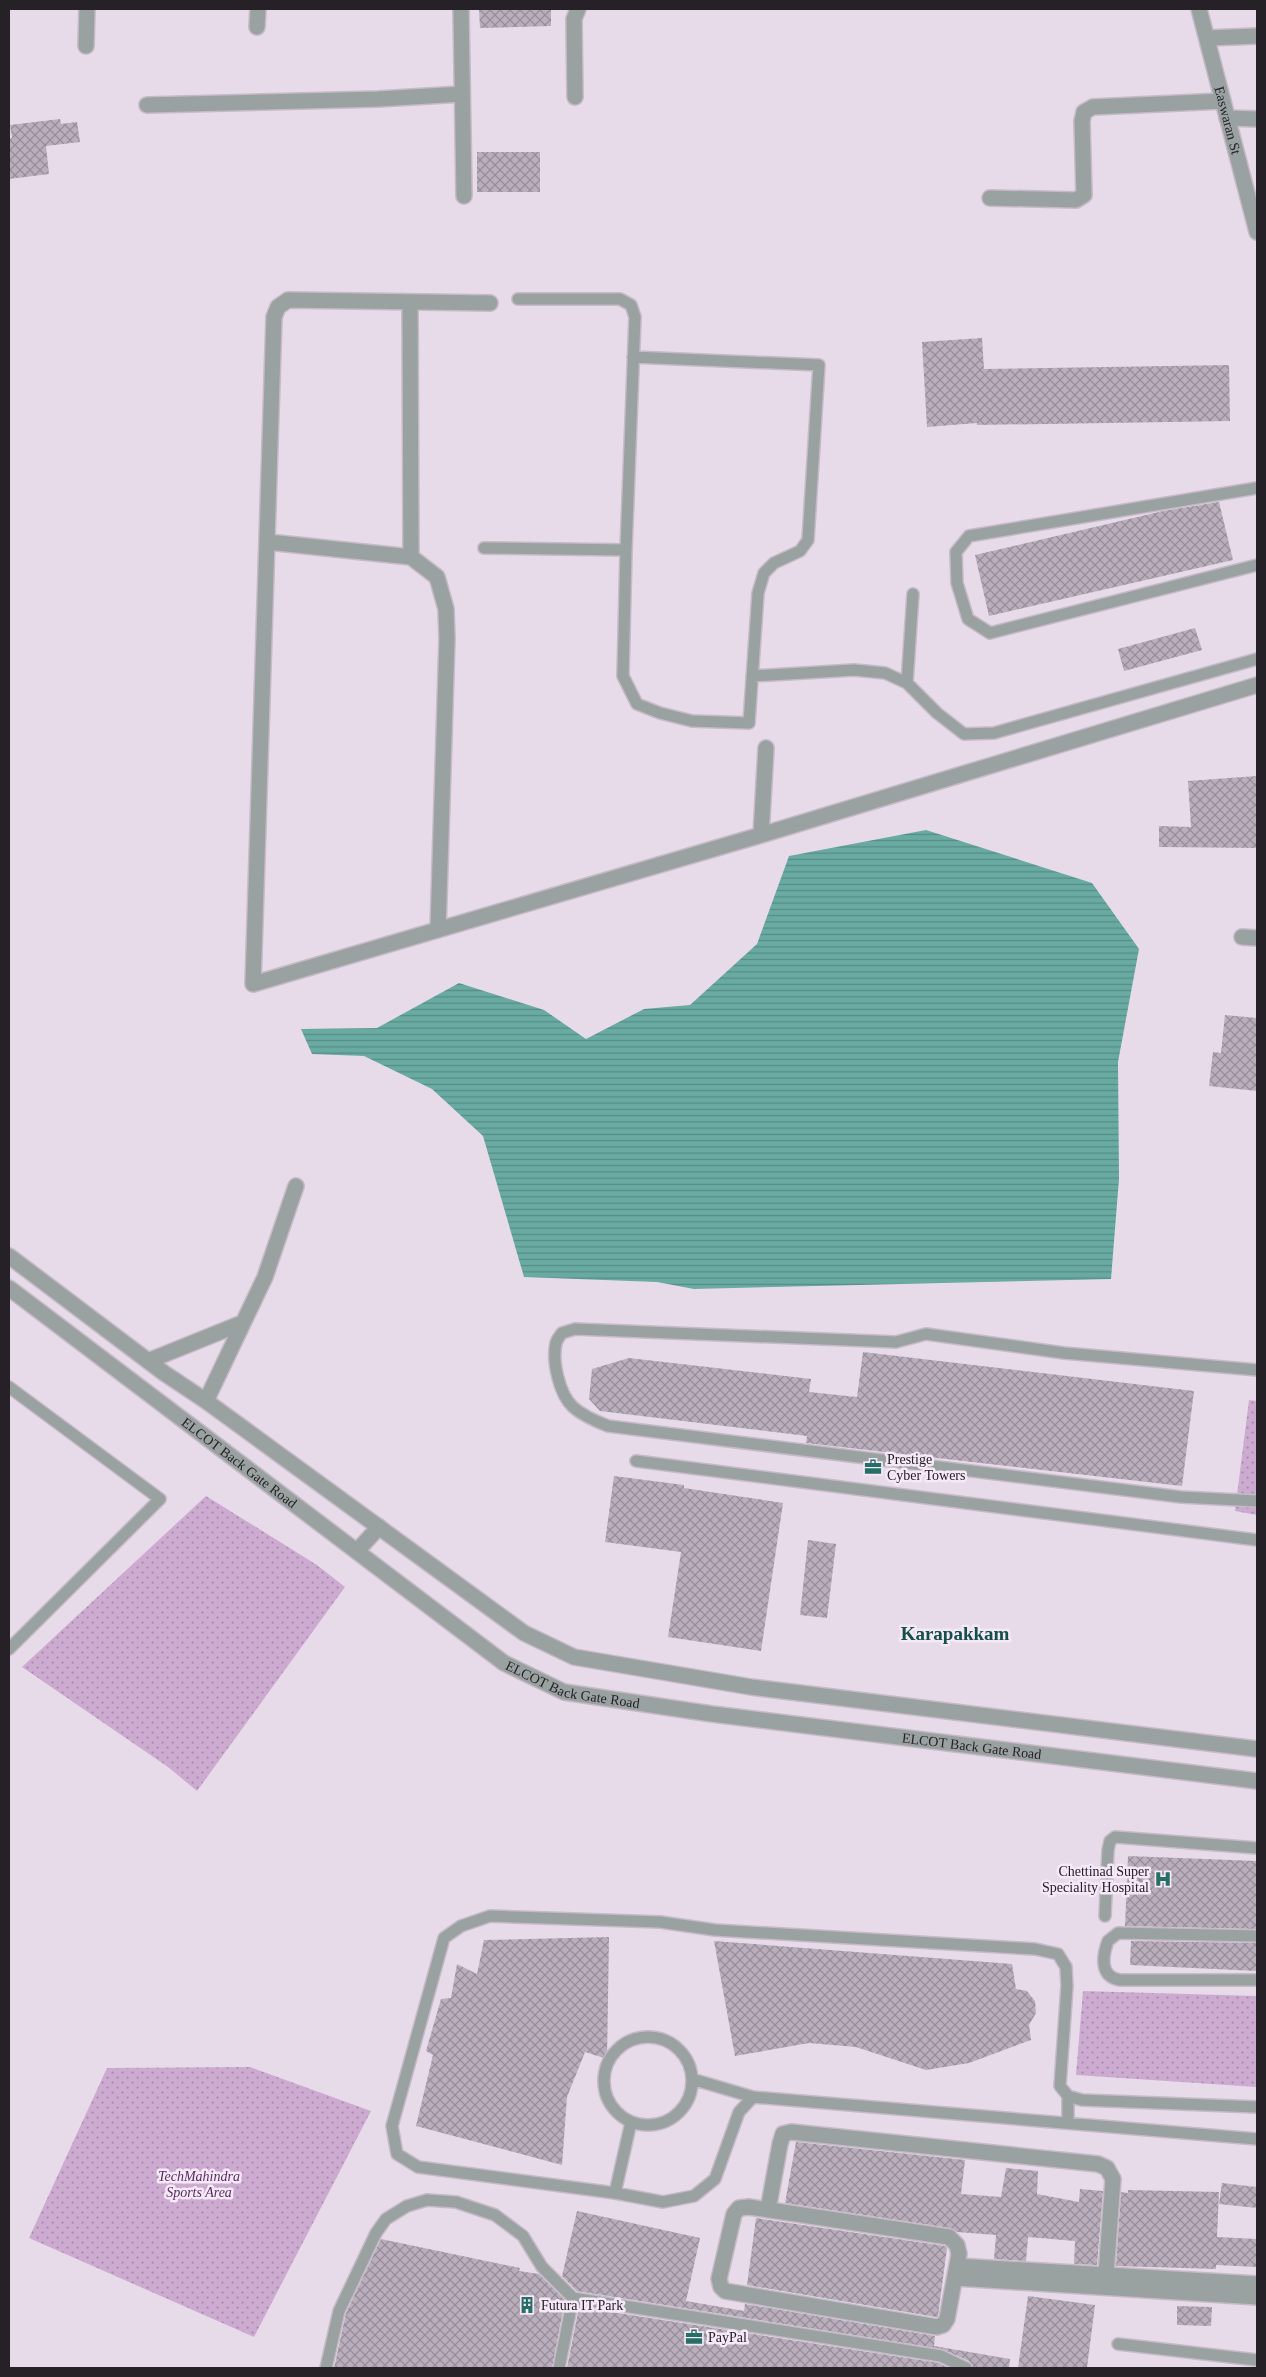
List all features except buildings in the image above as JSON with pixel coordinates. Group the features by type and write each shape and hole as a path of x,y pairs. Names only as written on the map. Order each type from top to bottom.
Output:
{"street":[{"path":"86,46 87,9"},
{"path":"257,27 258,9"},
{"path":"461,9 464,196"},
{"path":"575,97 574,19 578,9"},
{"name":"Easwaran St","path":"1199,9 1257,232"},
{"path":"1207,38 1257,36"},
{"path":"147,105 378,99 462,94"},
{"path":"990,198 1076,200 1084,195 1082,121 1084,112 1093,107 1223,101"},
{"path":"1227,118 1257,120"},
{"path":"490,303 288,300 278,307 274,317 253,984 761,835 1257,685"},
{"path":"410,302 411,557"},
{"path":"268,542 411,557 437,577 446,609 447,639 438,930"},
{"path":"761,835 766,748"},
{"path":"206,1401 265,1278 296,1186"},
{"name":"ELCOT Back Gate Road","path":"9,1256 148,1361 206,1401 524,1633 574,1657 751,1687 1257,1749"},
{"name":"ELCOT Back Gate Road","path":"9,1288 504,1663 564,1692 712,1714 1257,1781"},
{"path":"148,1361 242,1323"},
{"path":"357,1551 379,1527"},
{"path":"768,2210 780,2144 784,2134 790,2132 1098,2164 1107,2168 1113,2179 1106,2275"},
{"path":"749,2207 949,2237 957,2245 957,2272 947,2319 943,2325 937,2327 725,2291 721,2287 719,2279 734,2214 739,2208 749,2207"},
{"path":"957,2272 1106,2275 1257,2284"},
{"path":"957,2272 1257,2297"}],"lane":[{"path":"518,299 620,299 631,305 635,317 633,357 626,550 622,676 637,704 660,713 692,721 749,723 758,593 764,573 774,563 800,551 808,540 819,365 633,357"},
{"path":"1257,488 968,536 956,552 957,583 968,619 990,633 1257,565"},
{"path":"484,548 626,550"},
{"path":"907,683 913,594"},
{"path":"752,676 854,670 885,673 907,683 937,713 964,734 994,733 1257,659"},
{"path":"1257,1370 1064,1353 926,1334 896,1342 575,1329 562,1333 556,1342 556,1356 562,1389 571,1405 585,1416 608,1426 1181,1497 1257,1501"},
{"path":"9,1387 160,1499 9,1649"},
{"path":"636,1461 1257,1540"},
{"path":"1105,1916 1108,1850 1110,1842 1116,1837 1257,1848"},
{"path":"753,2097 739,2112 715,2180 694,2196 663,2202 615,2193 418,2167 397,2154 392,2126 444,1938 461,1926 490,1916 660,1922 715,1930 1035,1948 1058,1954 1066,1967 1067,1986 1060,2086 1068,2096 1082,2100 1257,2107"},
{"path":"1257,1936 1118,1933 1108,1941 1104,1963 1107,1975 1112,1979 1120,1980 1257,1980"},
{"path":"647,2037 664,2040 678,2049 688,2063 692,2079 690,2094 684,2107 674,2117 653,2124 631,2122 617,2113 607,2099 604,2082 607,2066 616,2051 630,2041 647,2037"},
{"path":"692,2079 753,2097 1257,2139"},
{"path":"1068,2096 1068,2122"},
{"path":"615,2193 631,2122"},
{"path":"326,2368 339,2311 376,2233 386,2219 407,2206 427,2200 456,2202 495,2215 523,2236 542,2267 574,2298 941,2356 966,2368"},
{"path":"559,2368 574,2298"},
{"path":"1118,2344 1257,2360"}],"green space":[{"path":"1249,1400 1257,1401 1257,1515 1235,1511"},
{"path":"206,1496 317,1565 345,1587 197,1791 168,1767 22,1667"},
{"path":"1083,1991 1257,1996 1257,2087 1076,2075"},
{"name":"TechMahindra Sports Area","path":"250,2067 371,2111 254,2337 29,2238 107,2068"}],"shaded area":[{"path":"926,830 1092,883 1139,949 1118,1062 1119,1179 1111,1279 694,1289 657,1282 524,1277 483,1136 432,1089 364,1056 312,1054 301,1029 377,1028 459,983 544,1010 586,1039 644,1009 690,1005 757,944 789,856"}],"place":[{"name":"Prestige Cyber Towers","path":"873,1467"},
{"name":"Chettinad Super Speciality Hospital","path":"1163,1879"},
{"name":"Futura IT Park","path":"527,2305"},
{"name":"PayPal","path":"694,2337"}],"district":[{"name":"Karapakkam","path":"955,1633"}]}
